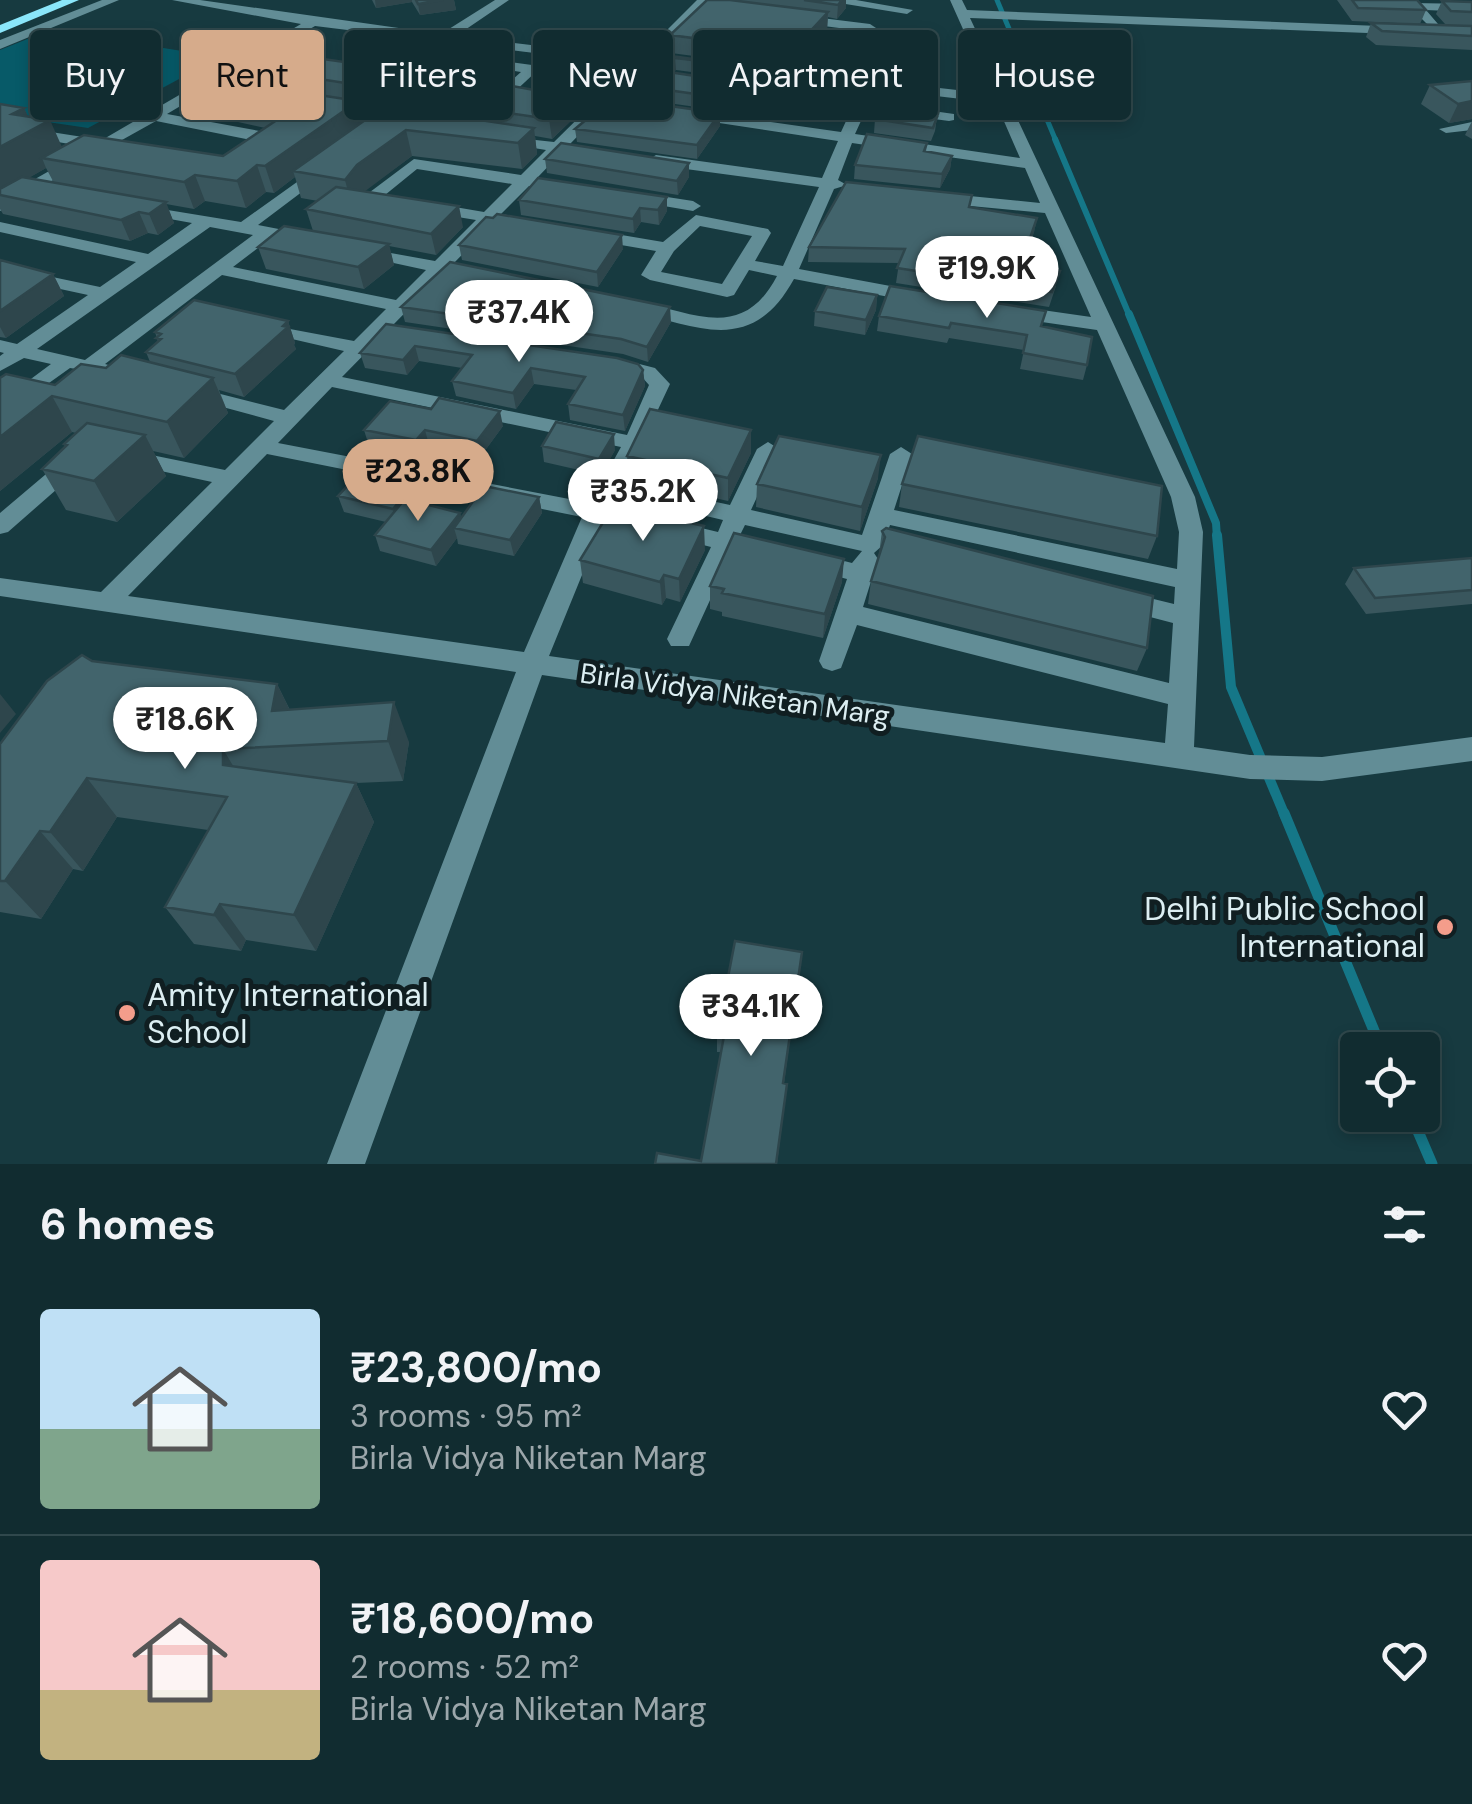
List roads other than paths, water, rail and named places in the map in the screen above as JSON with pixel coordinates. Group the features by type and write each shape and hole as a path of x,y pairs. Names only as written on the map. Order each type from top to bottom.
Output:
{"main road":[{"path":"0,18 48,0"},
{"path":"0,29 73,0"}],"street":[{"path":"0,46 112,0"},
{"path":"178,0 377,30"},
{"path":"455,30 503,0"},
{"path":"827,0 907,10"},
{"path":"238,10 285,2"},
{"path":"1440,32 1416,6 1472,8"},
{"path":"960,7 990,16 1472,34"},
{"path":"960,7 970,30"},
{"path":"673,39 704,9"},
{"path":"774,16 870,28"},
{"path":"299,30 312,22"},
{"path":"513,66 532,68 513,85"},
{"path":"676,113 1031,164"},
{"path":"938,116 949,117"},
{"path":"161,118 282,138 266,150"},
{"path":"0,206 145,120"},
{"path":"107,602 358,348 388,328 399,306 583,120"},
{"path":"611,302 733,323 753,319 766,308 789,272 853,120"},
{"path":"1011,120 1183,497 1191,532 1180,756"},
{"path":"1446,128 1472,126"},
{"path":"0,128 128,157"},
{"path":"480,136 614,155"},
{"path":"245,227 338,157"},
{"path":"634,157 862,188"},
{"path":"541,226 372,198 414,164 580,189"},
{"path":"29,189 65,195"},
{"path":"618,194 693,206"},
{"path":"916,195 1051,208"},
{"path":"118,205 269,231 496,278"},
{"path":"0,365 11,349 104,294 208,220"},
{"path":"696,220 762,233 727,291 650,275 667,248 696,220"},
{"path":"0,227 151,260"},
{"path":"90,366 180,308 219,269 269,231"},
{"path":"577,232 667,248"},
{"path":"744,264 945,302"},
{"path":"219,269 399,306"},
{"path":"0,271 104,294"},
{"path":"997,309 1104,325"},
{"path":"246,322 358,348"},
{"path":"11,349 126,376"},
{"path":"346,1164 532,665 596,512 660,384 648,372 584,358"},
{"path":"0,412 66,361"},
{"path":"327,380 634,442"},
{"path":"162,385 288,418"},
{"path":"260,446 596,512 861,574"},
{"path":"680,639 768,448"},
{"path":"0,526 97,451 230,478"},
{"path":"832,660 901,454"},
{"path":"610,486 736,515 875,532 1189,581"},
{"path":"875,532 929,551"},
{"name":"Birla Vidya Niketan Marg","path":"0,587 1250,767 1322,769 1472,749"},
{"path":"1095,594 1187,618"},
{"path":"848,612 1183,697"}],"waterway":[{"path":"997,0 1056,141"},
{"path":"1055,139 1130,317"},
{"path":"1129,314 1216,523 1217,538"},
{"path":"1217,535 1231,687 1285,816"},
{"path":"1284,813 1375,1032"},
{"path":"1418,1132 1432,1164"}],"place":[{"name":"Delhi Public School International","path":"1445,927"},
{"name":"Amity International School","path":"127,1013"}]}
